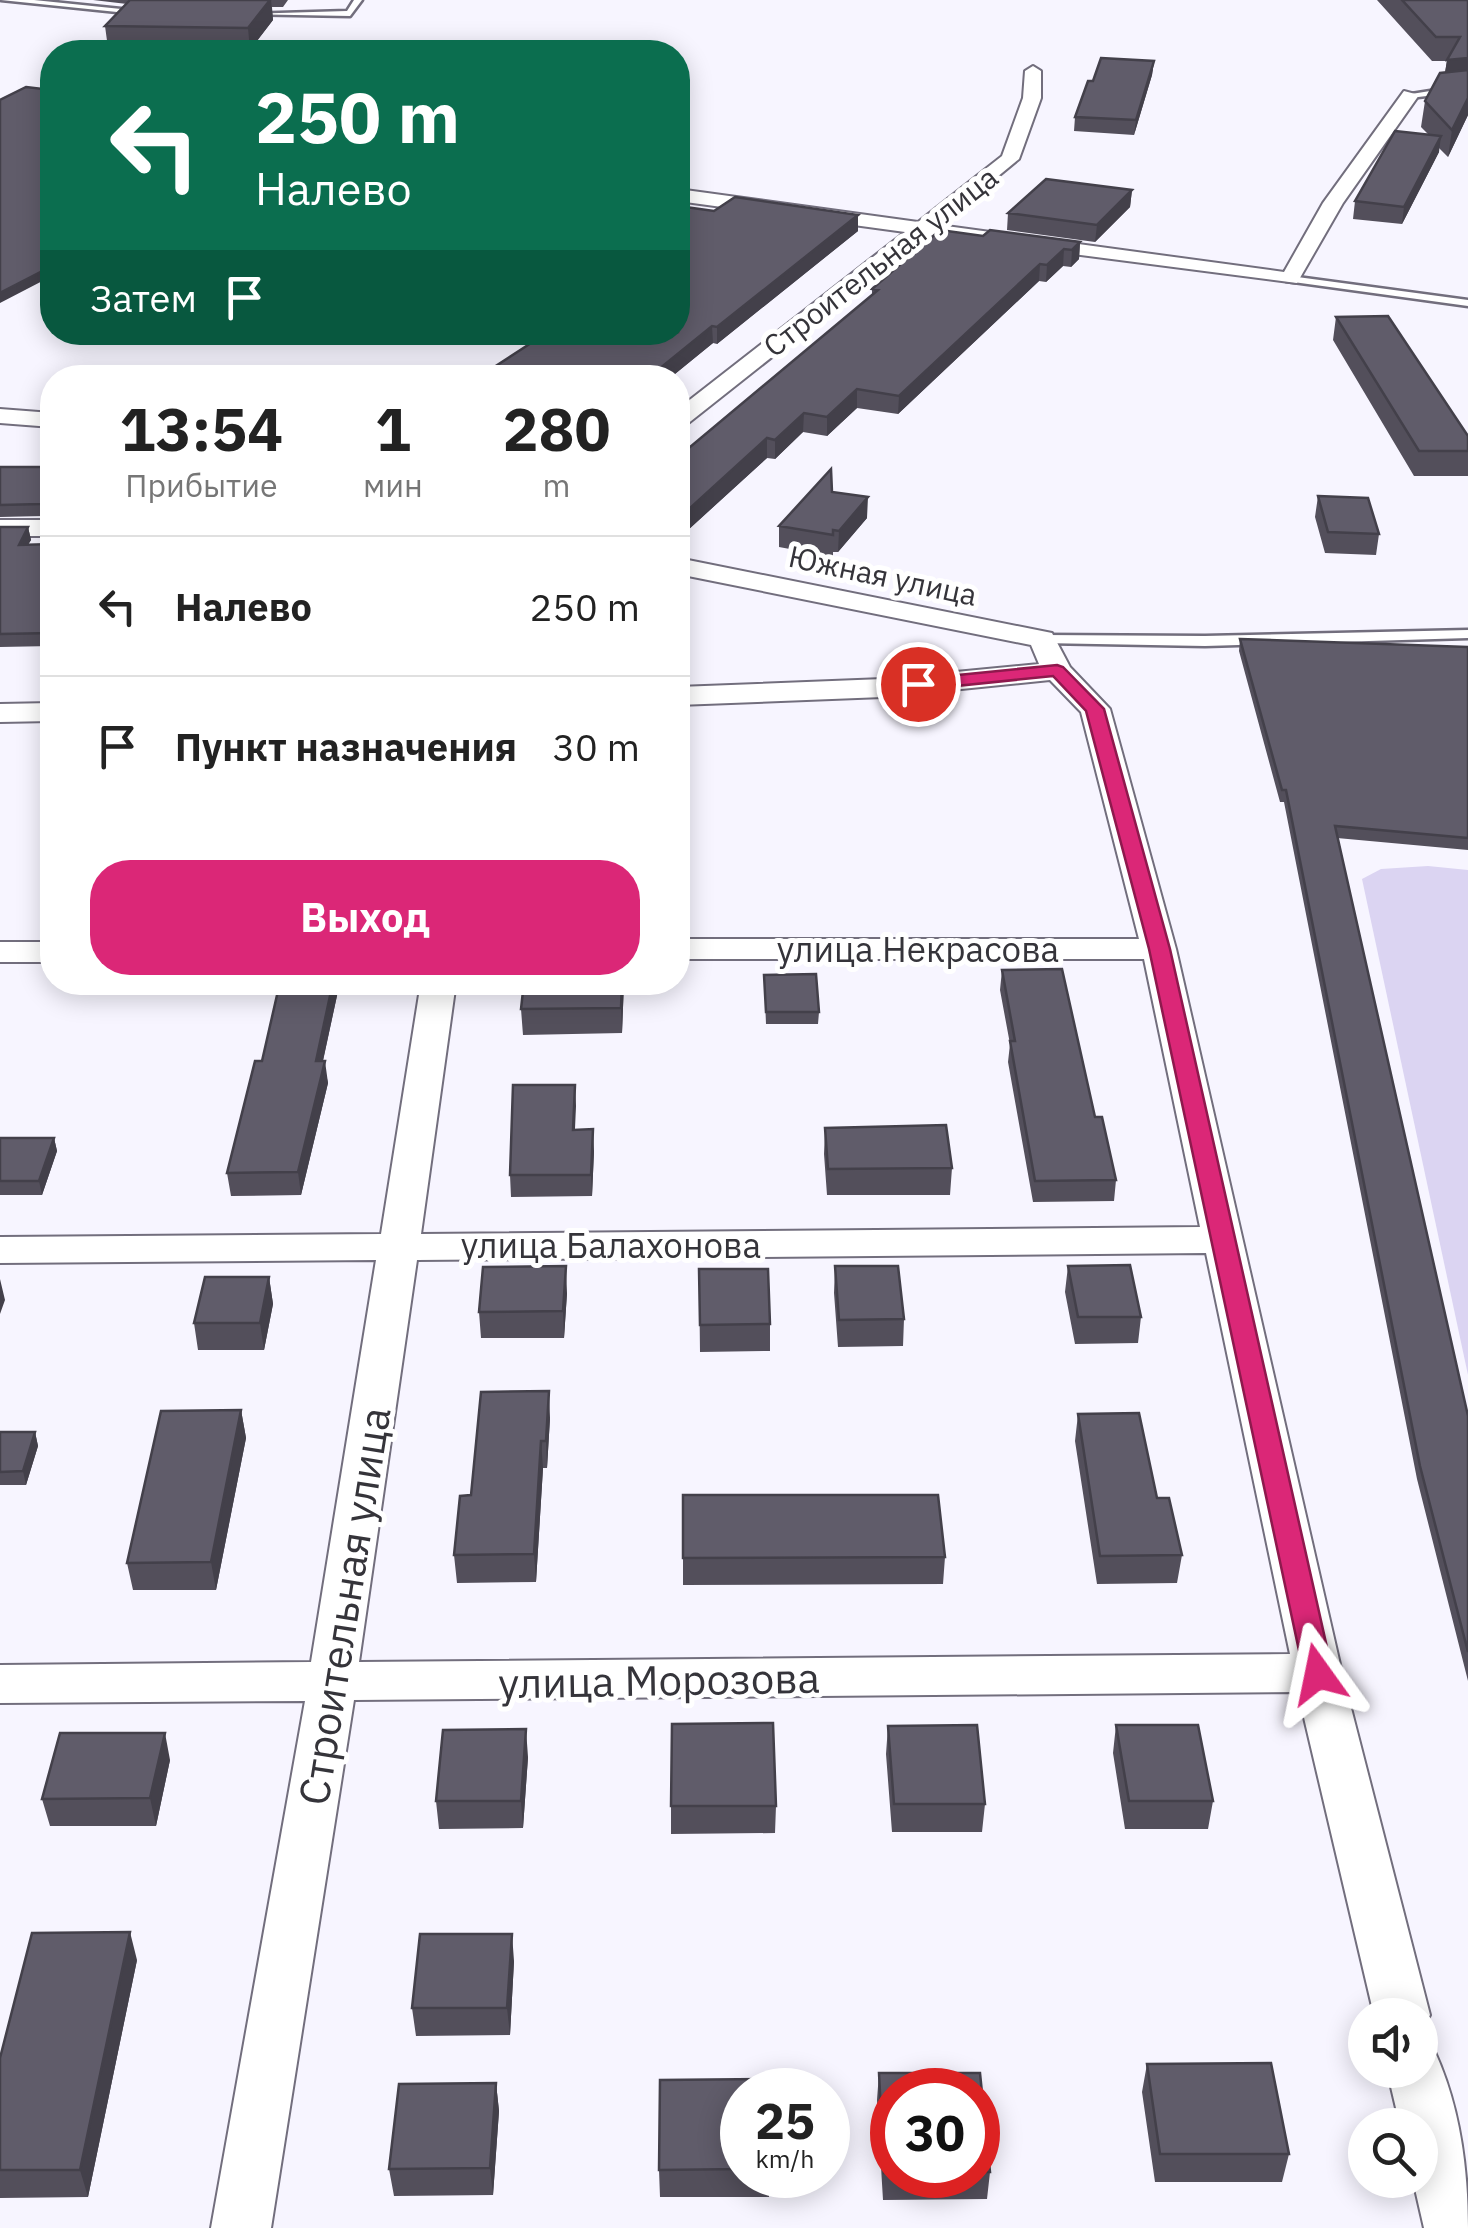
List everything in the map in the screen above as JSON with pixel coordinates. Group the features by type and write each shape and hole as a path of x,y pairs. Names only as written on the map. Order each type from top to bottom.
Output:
{"street":[{"name":"Строительная улица","path":"690,411 1010,159 1032,98 1034,71"},
{"path":"690,197 1290,279 1333,203 1410,94"},
{"path":"0,416 40,419"},
{"path":"0,528 40,528"},
{"name":"Южная улица","path":"690,569 1049,655"},
{"path":"690,696 883,688 1049,655 1095,709 1159,949 1318,1674 1398,1998"},
{"path":"0,713 40,712"},
{"name":"улица Некрасова","path":"690,949 1159,949"},
{"path":"0,952 40,952"},
{"name":"Строительная улица","path":"241,2228 402,1246 437,995"},
{"name":"улица Балахонова","path":"0,1250 1222,1240"},
{"name":"улица Морозова","path":"0,1684 1318,1674"},
{"path":"1419,2088 1454,2228"}],"lane":[{"path":"5,0 152,12"},
{"path":"101,9 136,0"},
{"path":"240,14 350,13 358,0"},
{"path":"1410,94 1468,88"},
{"path":"1290,279 1468,303"},
{"path":"1049,655 1205,642 1468,634"}],"shaded area":[{"path":"1428,866 1468,870 1468,1375 1362,879 1381,869"}],"building":[{"path":"130,0 270,0 248,28 105,26"},
{"path":"1402,0 1468,0 1468,58 1447,60 1460,37 1436,37"},
{"path":"1101,58 1154,61 1136,120 1075,117"},
{"path":"1468,70 1468,98 1452,130 1425,101 1440,73"},
{"path":"26,87 40,89 40,272 0,293 0,100"},
{"path":"1395,131 1441,136 1404,207 1355,201"},
{"path":"1046,179 1132,190 1097,225 1008,213"},
{"path":"735,197 858,215 717,327 712,326 690,344 690,208 714,211"},
{"path":"940,230 983,236 990,230 1080,242 1072,250 1064,249 1047,265 1040,264 899,396 857,389 827,417 804,413 775,440 767,438 690,508 690,447 878,290 872,289"},
{"path":"1388,316 1468,436 1468,451 1419,451 1336,317"},
{"path":"528,345 689,345 664,365 497,365"},
{"path":"0,467 40,467 40,504 0,505"},
{"path":"831,469 832,492 868,497 839,531 833,530 833,535 779,526"},
{"path":"1318,496 1368,498 1379,534 1328,532"},
{"path":"0,527 28,527 19,545 40,544 40,633 0,634"},
{"path":"1240,639 1468,647 1468,838 1335,826 1468,1416 1468,1652 1420,1466 1286,790 1282,790"},
{"path":"1062,969 1095,1117 1102,1117 1116,1180 1035,1181 1010,1041 1015,1041 1002,970"},
{"path":"816,974 819,1012 766,1012 764,975"},
{"path":"277,995 330,995 316,1061 325,1061 298,1172 227,1173 255,1061 262,1061"},
{"path":"523,995 622,995 621,1008 521,1009"},
{"path":"513,1085 575,1085 573,1130 593,1129 591,1175 510,1175"},
{"path":"946,1125 952,1168 828,1169 825,1128"},
{"path":"0,1138 54,1138 39,1181 0,1181"},
{"path":"1130,1265 1141,1317 1078,1317 1068,1266"},
{"path":"566,1266 563,1311 479,1312 483,1267"},
{"path":"835,1266 898,1266 904,1319 839,1320"},
{"path":"699,1269 768,1269 770,1324 700,1325"},
{"path":"205,1277 269,1277 260,1323 194,1323"},
{"path":"549,1391 546,1441 541,1441 534,1554 454,1555 460,1496 471,1495 481,1392"},
{"path":"241,1410 211,1562 127,1563 161,1411"},
{"path":"1139,1413 1157,1498 1169,1498 1182,1555 1100,1556 1078,1414"},
{"path":"0,1432 35,1432 23,1471 0,1472"},
{"path":"683,1495 938,1495 945,1557 683,1558"},
{"path":"773,1723 776,1806 671,1806 672,1724"},
{"path":"977,1725 985,1804 894,1804 888,1726"},
{"path":"1116,1725 1198,1725 1213,1801 1129,1801"},
{"path":"526,1729 521,1801 436,1801 443,1730"},
{"path":"60,1733 165,1733 150,1798 42,1799"},
{"path":"130,1932 80,2170 0,2170 0,2058 32,1933"},
{"path":"420,1934 512,1934 507,2008 412,2008"},
{"path":"1271,2063 1289,2154 1160,2154 1147,2064"},
{"path":"720,2079 720,2169 659,2170 660,2080"},
{"path":"496,2083 490,2168 389,2169 399,2084"}],"route":[{"path":"918,684 1057,670 1095,709 1159,949 1318,1674"}]}
